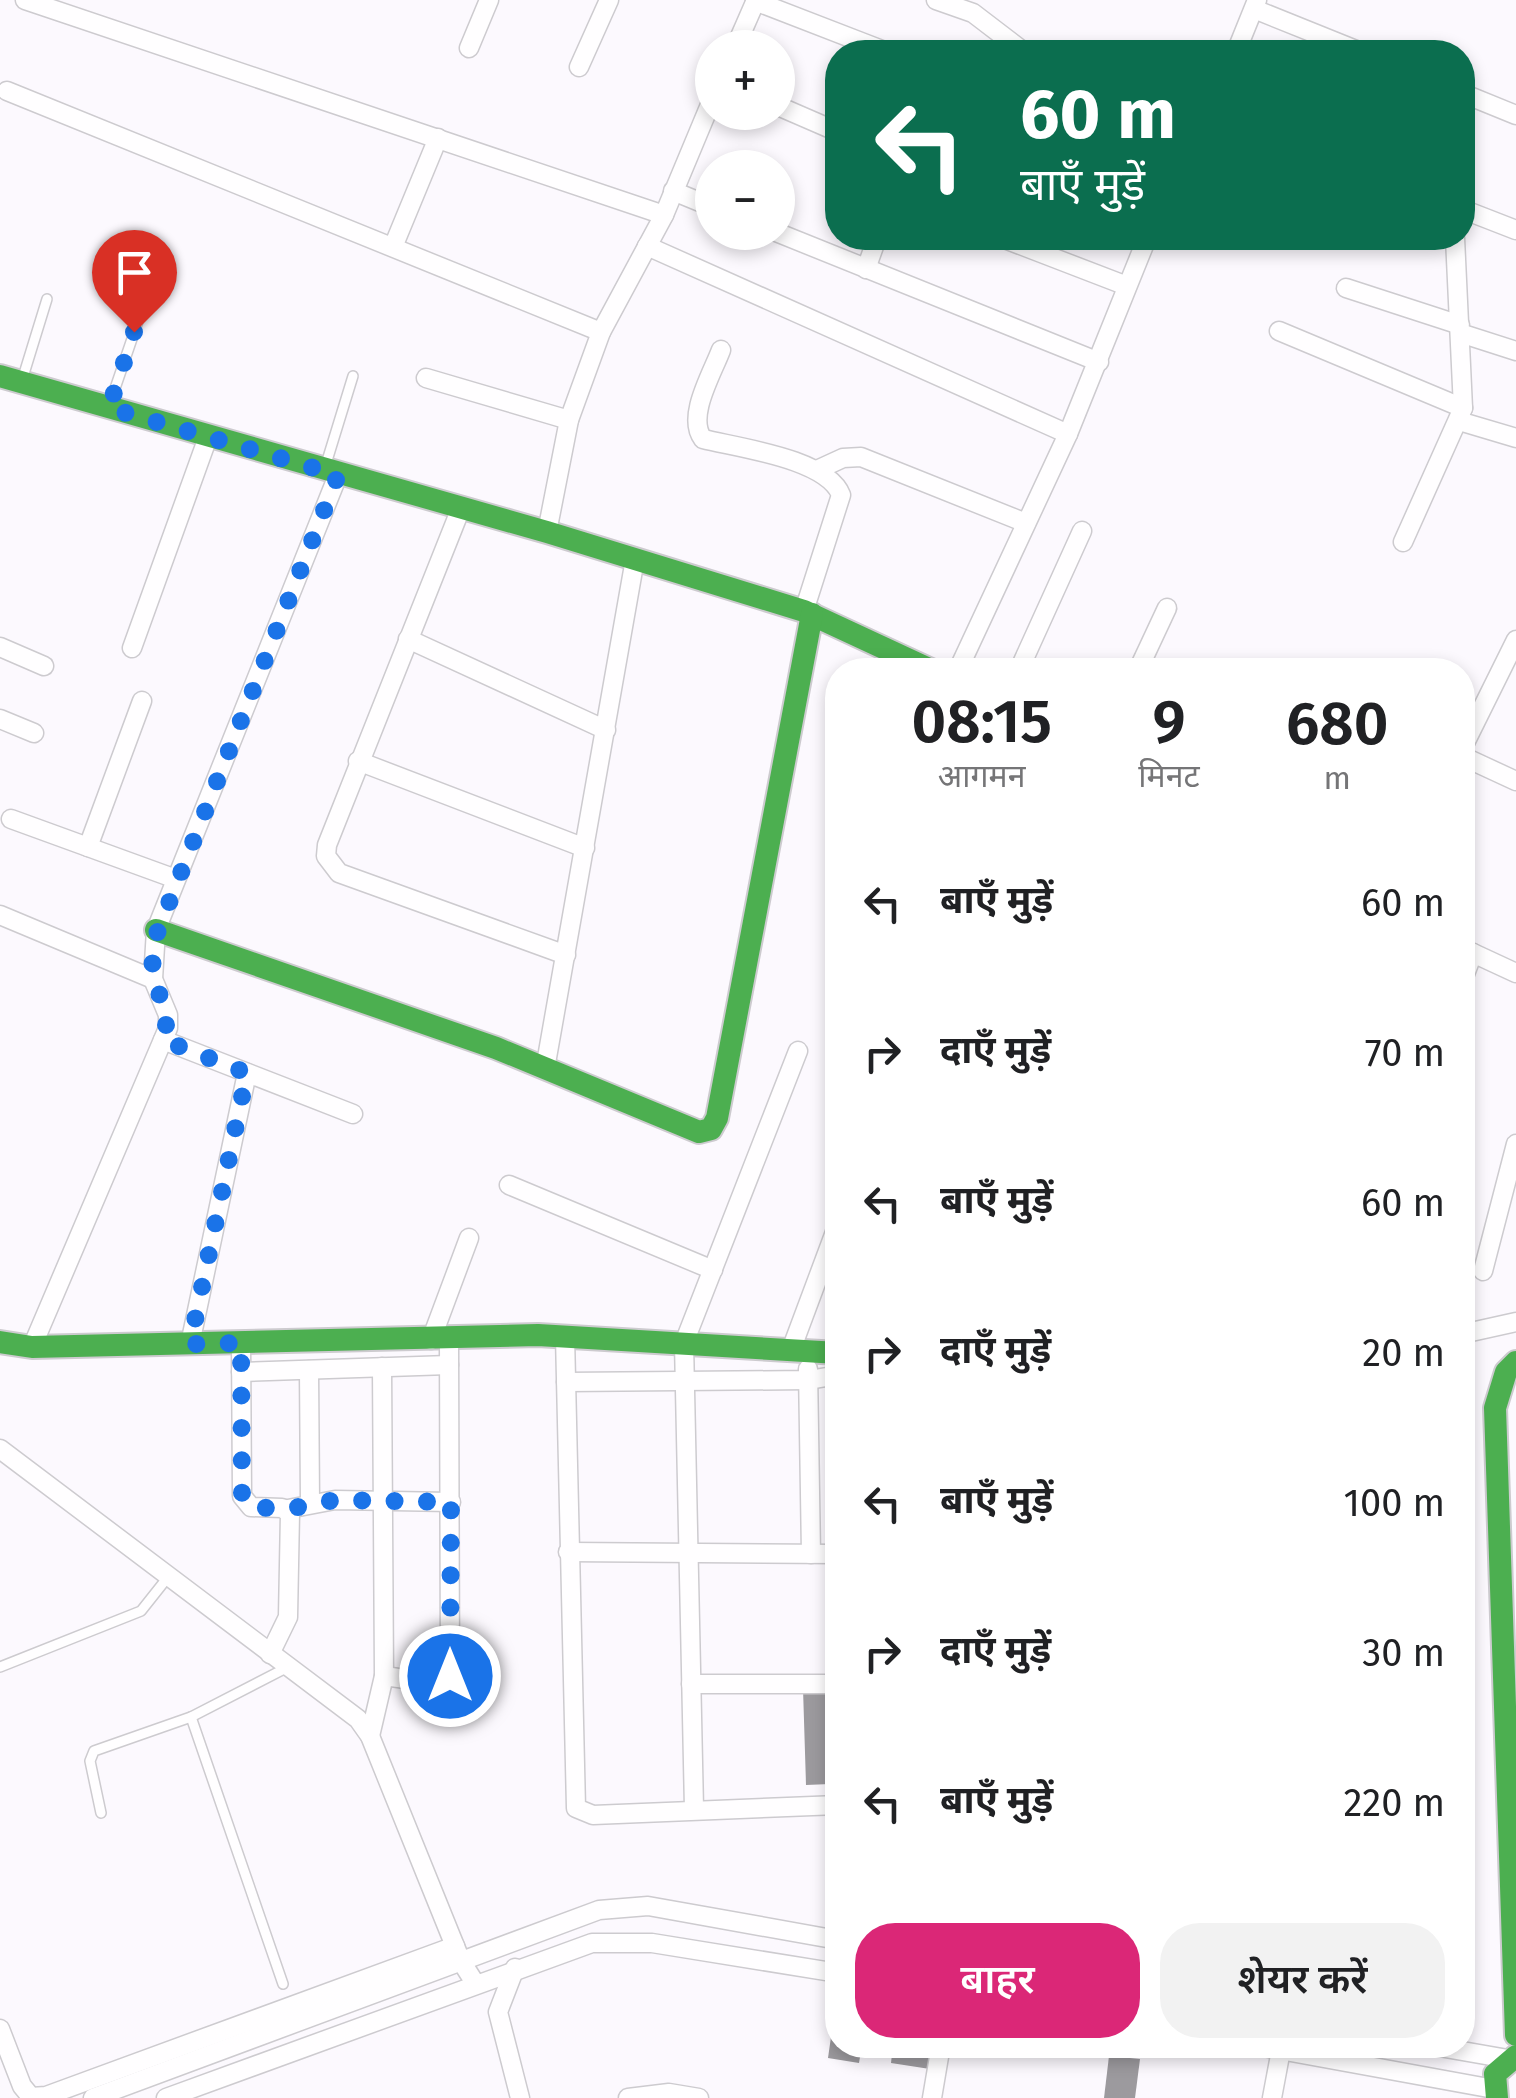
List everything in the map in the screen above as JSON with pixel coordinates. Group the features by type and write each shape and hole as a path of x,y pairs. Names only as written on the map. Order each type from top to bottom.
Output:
{"street":[{"path":"25,0 664,215"},
{"path":"470,48 489,0"},
{"path":"579,67 609,0"},
{"path":"743,30 756,0 857,40"},
{"path":"936,0 973,13 1008,40"},
{"path":"1241,40 1255,5 1334,40"},
{"path":"6,91 602,332"},
{"path":"1475,98 1516,115"},
{"path":"795,113 825,126"},
{"path":"546,532 569,420 602,332 664,215 699,130"},
{"path":"393,247 438,138"},
{"path":"673,191 695,200"},
{"path":"1475,214 1516,230"},
{"path":"795,240 1099,362"},
{"path":"647,246 1068,434"},
{"path":"866,268 872,250"},
{"path":"1033,250 1127,286"},
{"path":"964,658 1068,434 1143,250"},
{"path":"1403,542 1461,414 1456,250"},
{"path":"1346,288 1516,351"},
{"path":"1279,330 1516,438"},
{"path":"156,930 546,1068 699,1132 711,1129 717,1118 808,613 841,494 837,484 819,470 704,439 699,434 697,416 721,350"},
{"path":"426,378 569,420"},
{"path":"10,380 635,559 808,613 905,658"},
{"path":"132,648 208,437"},
{"path":"819,470 843,458 862,457 1026,523"},
{"path":"32,1347 163,1040 168,1015 153,979 156,930 331,473"},
{"path":"461,508 326,845 331,866 338,873 566,955"},
{"path":"1024,658 1082,531"},
{"path":"546,1068 635,559"},
{"path":"1144,658 1167,608"},
{"path":"408,639 606,730"},
{"path":"1475,725 1516,640"},
{"path":"0,647 44,666"},
{"path":"88,847 142,702"},
{"path":"0,719 34,732"},
{"path":"1475,759 1516,781"},
{"path":"358,761 585,848"},
{"path":"11,819 176,879"},
{"path":"0,916 153,979"},
{"path":"1475,953 1516,972"},
{"path":"163,1040 353,1114"},
{"path":"694,1809 684,1344 798,1051"},
{"path":"190,1344 247,1073"},
{"path":"1484,1271 1516,1144"},
{"path":"509,1185 713,1270"},
{"path":"384,1676 440,1684 450,1676 449,1365 440,1340 469,1238"},
{"path":"811,1554 808,1380 800,1351 825,1267"},
{"path":"1475,1331 1516,1322"},
{"path":"0,1342 32,1347 565,1336 825,1352"},
{"path":"565,1336 576,1808 594,1815 825,1804"},
{"path":"241,1343 242,1496 251,1507 451,1502"},
{"path":"1516,1362 1506,1372 1495,1408 1508,1561 1516,2034"},
{"path":"241,1372 449,1365"},
{"path":"370,1736 384,1676 382,1367"},
{"path":"309,1370 310,1503"},
{"path":"566,1382 808,1380 825,1377"},
{"path":"0,1450 358,1719 370,1736 458,1954 475,1983"},
{"path":"270,1654 288,1618 288,1509"},
{"path":"568,1552 825,1554"},
{"path":"692,1684 825,1684"},
{"path":"0,2029 22,2086 31,2097 46,2096 458,1954 619,1906 648,1906 825,1938"},
{"path":"166,2098 592,1942 623,1940 825,1971"},
{"path":"93,2098 458,1954"},
{"path":"515,1968 498,2012 520,2098"},
{"path":"1475,2052 1512,2058"},
{"path":"932,2098 939,2058"},
{"path":"1272,2098 1279,2058"},
{"path":"1320,2058 1496,2093 1495,2074 1512,2058"},
{"path":"628,2098 699,2098"}],"lane":[{"path":"109,408 147,295"},
{"path":"10,380 47,299"},
{"path":"331,473 354,376"},
{"path":"0,1667 141,1612 168,1577"},
{"path":"102,1813 90,1761 94,1750 191,1717 288,1668"},
{"path":"191,1717 283,1984"}],"building":[{"path":"825,1688 825,1784 806,1785 803,1689"},
{"path":"828,2058 860,2058 859,2063"},
{"path":"892,2058 932,2058 930,2069 891,2063"},
{"path":"1109,2058 1140,2059 1135,2098 1104,2098"}],"traffic: fast":[{"path":"0,376 547,532 804,611 905,658"},
{"path":"156,930 496,1048 699,1132 711,1129 717,1118 812,614"},
{"path":"0,1342 32,1347 538,1335 825,1352"},
{"path":"1516,1362 1506,1372 1495,1408 1516,2035"},
{"path":"1497,2098 1495,2074 1516,2056"}],"route":[{"path":"134,332 109,408 338,475 152,946 153,979 168,1015 163,1040 247,1073 190,1344 241,1343 242,1496 251,1507 288,1509 335,1500 451,1502 450,1676"}]}
